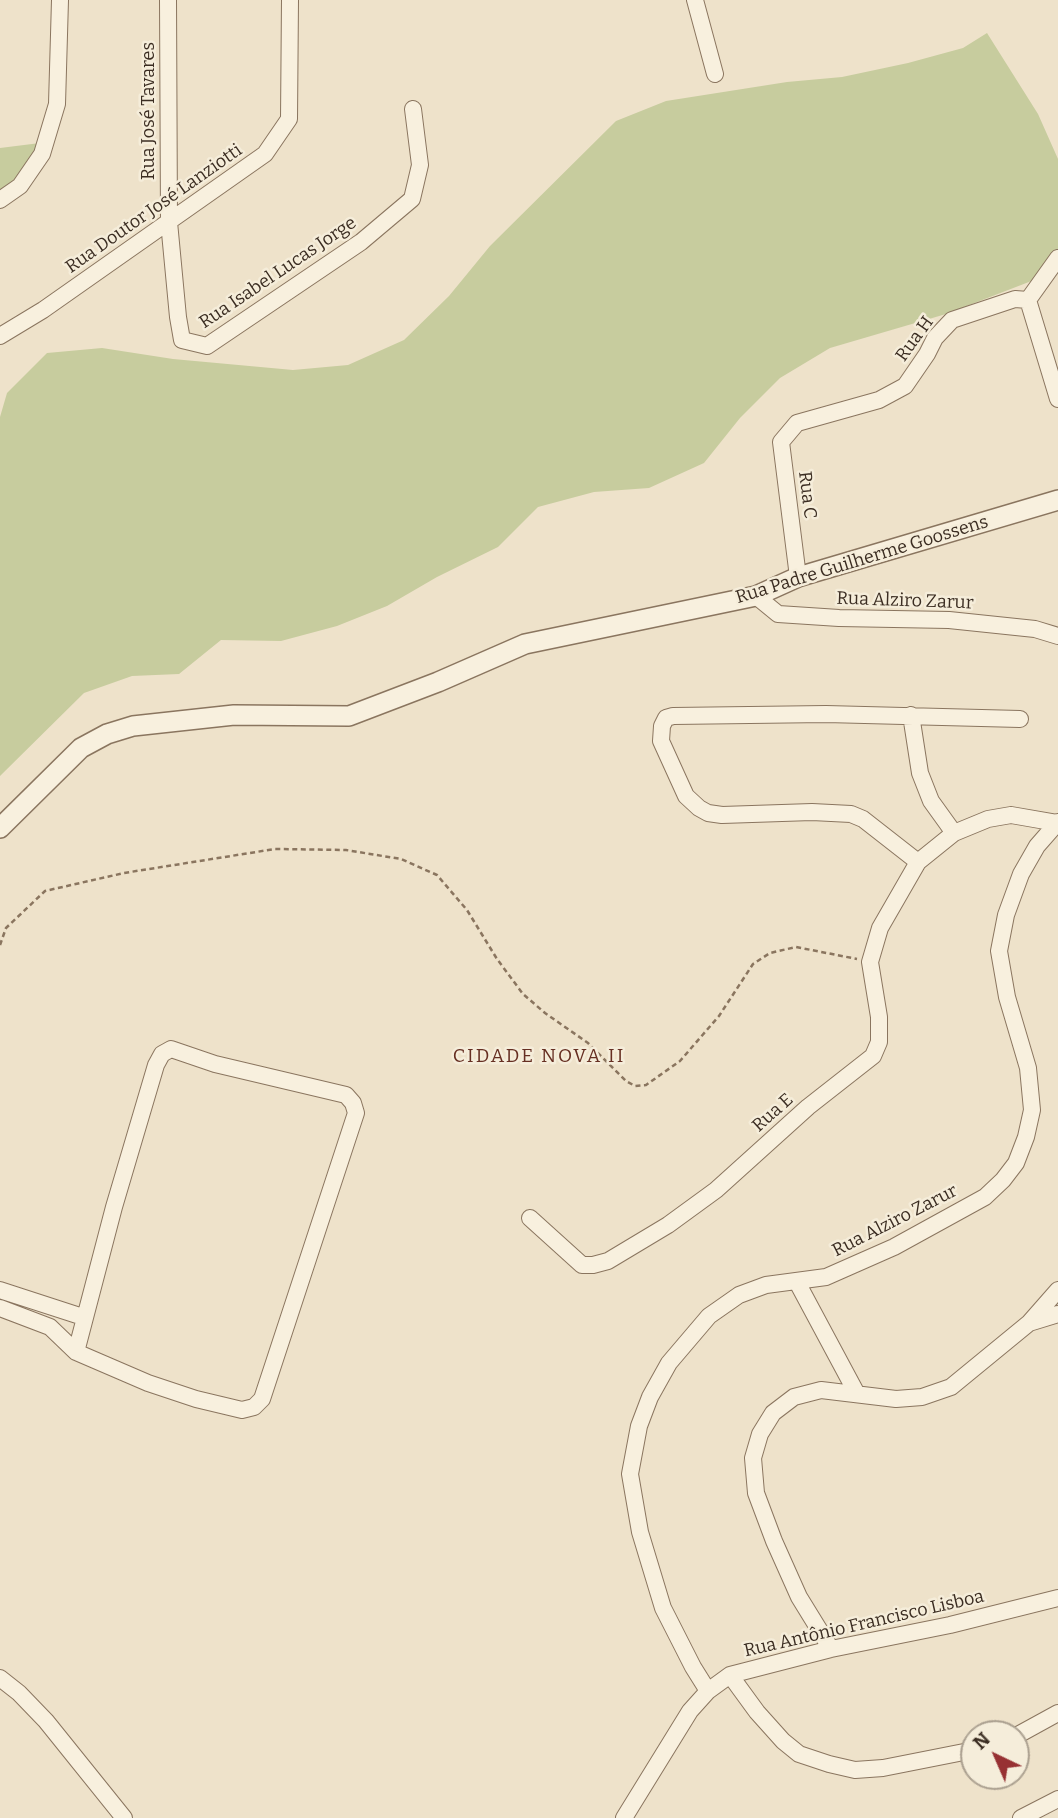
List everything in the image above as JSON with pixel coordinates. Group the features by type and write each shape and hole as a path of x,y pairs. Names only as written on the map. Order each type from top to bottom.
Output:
{"street":[{"path":"0,201 20,186 42,154 57,104 60,0"},
{"name":"Rua José Tavares","path":"169,0 169,222"},
{"name":"Rua Doutor José Lanziotti","path":"0,336 43,310 265,155 289,119 290,0"},
{"path":"695,0 715,74"},
{"name":"Rua Isabel Lucas Jorge","path":"169,222 178,317 183,340 207,346 361,242 412,199 420,165 413,109"},
{"path":"1058,258 1028,300 1058,399"},
{"name":"Rua H","path":"797,423 879,400 905,386 927,354 934,338 952,320 1015,299 1028,300"},
{"name":"Rua C","path":"797,423 780,442 798,577"},
{"name":"Rua Padre Guilherme Goossens","path":"2,826 81,748 107,734 134,726 233,715 349,716 526,644 756,596 798,577 1058,500"},
{"name":"Rua Alziro Zarur","path":"756,596 778,614 948,620 1035,629 1058,636"},
{"path":"1020,719 911,715 673,716 666,718 662,726 662,741 686,796 708,813 722,815 812,811 851,814 863,819 918,862 954,833 988,819 1011,815 1057,823"},
{"path":"911,715 920,773 931,801 954,833"},
{"name":"Rua Alziro Zarur","path":"709,1690 693,1667 663,1608 640,1532 630,1474 639,1426 650,1397 669,1363 709,1316 739,1295 766,1284 826,1277 894,1247 985,1197 1016,1163 1032,1110 1028,1068 1007,997 999,951 1006,915 1021,874 1037,846 1057,823"},
{"name":"Rua E","path":"530,1218 582,1265 608,1261 668,1225 716,1190 808,1107 873,1056 879,1042 879,1017 870,961 880,928 918,862"},
{"path":"0,1308 50,1327 76,1352 148,1383 196,1399 242,1410 254,1407 262,1399 356,1113 353,1103 346,1095 228,1067 172,1048 162,1054 156,1065 83,1317 76,1352"},
{"path":"797,1282 857,1394"},
{"path":"0,1290 83,1317"},
{"path":"831,1649 799,1597 756,1493 753,1458 761,1434 773,1413 794,1397 821,1390 896,1399 922,1397 951,1387 1029,1322 1058,1290"},
{"path":"1029,1322 1058,1314"},
{"name":"Rua Antônio Francisco Lisboa","path":"624,1818 675,1732 709,1690 730,1675 831,1649 950,1625 1058,1598"},
{"path":"730,1675 783,1741 799,1754 855,1770 883,1768 960,1753"},
{"path":"0,1678 46,1721 124,1818"},
{"path":"1030,1728 1058,1713"},
{"path":"1021,1818 1058,1799"}],"path":[{"path":"0,944 6,928 45,891 124,873 275,849 346,850 401,859 437,876 467,910 497,959 523,994 588,1043 626,1081 635,1086 646,1084 680,1061 719,1016 753,964 770,953 796,947 870,961"}],"green space":[{"path":"987,33 1038,114 1058,159 1058,260 1047,275 946,314 830,348 780,378 740,418 704,463 649,488 594,492 538,507 498,547 437,577 387,606 337,626 281,641 221,640 179,674 132,676 84,693 0,776 0,417 7,393 47,353 102,348 173,359 293,370 348,365 404,340 449,296 490,246 616,121 666,101 787,82 842,77 908,63 963,48"},
{"path":"40,143 18,180 0,193 0,148"}],"district":[{"name":"CIDADE NOVA II","path":"539,1057"}]}
